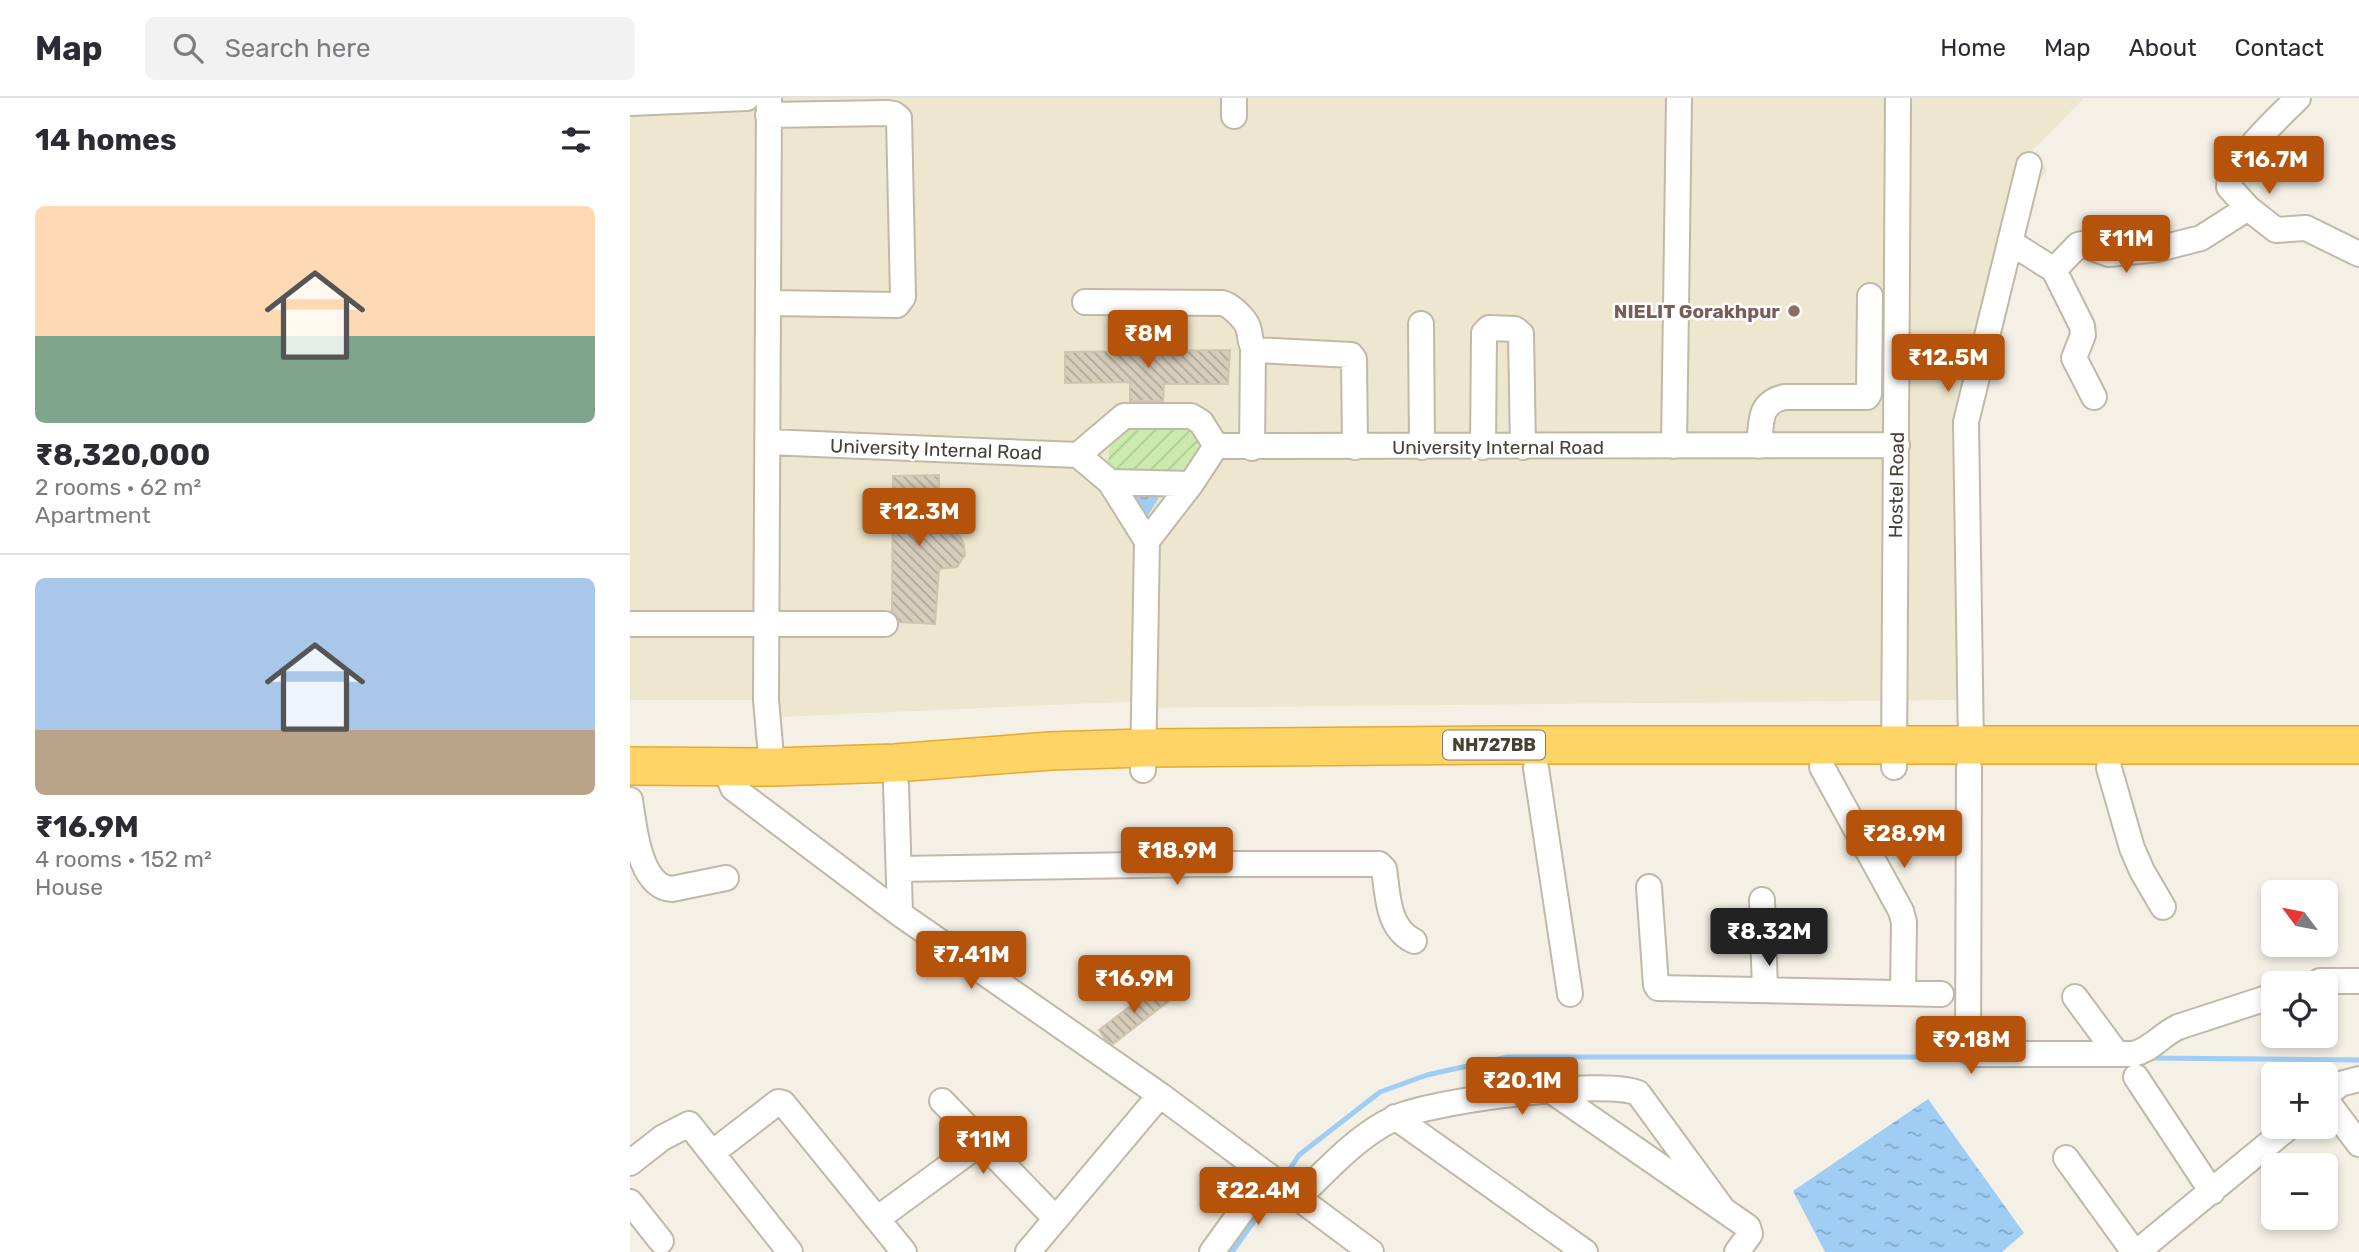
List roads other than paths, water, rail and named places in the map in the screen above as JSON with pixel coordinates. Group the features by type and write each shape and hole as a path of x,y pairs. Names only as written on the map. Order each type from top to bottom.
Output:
{"highway":[{"name":"NH727BB","path":"630,766 728,777 896,785 1051,773 1143,759 1970,757 2359,745"},
{"name":"NH727BB","path":"630,788 728,777 772,767 895,763 1050,751 1143,759 1536,768 1822,768 1894,756"},
{"name":"NH727BB","path":"1970,757 2109,768 2359,767"}],"street":[{"path":"630,103 747,98"},
{"path":"1674,446 1679,98"},
{"name":"Hostel Road","path":"1894,756 1898,98"},
{"path":"2298,98 2247,150 2229,181 2229,187 2248,208 2276,230 2306,228 2359,254"},
{"path":"769,303 897,305 903,297 899,118 887,113 769,107 766,699 772,767"},
{"path":"2029,165 1966,422 1970,757 1967,1048 1976,1054 2141,1052 2178,1027 2261,1000"},
{"path":"2054,270 2078,245 2109,254 2168,247 2202,238 2248,208"},
{"path":"2010,242 2054,270 2082,326 2083,335 2074,358 2094,397"},
{"path":"1759,446 1765,408 1772,400 1867,397 1870,296"},
{"path":"1085,302 1228,304 1248,326 1249,340 1255,351 1252,448"},
{"path":"1420,324 1422,447"},
{"path":"1483,447 1485,333 1489,328 1515,329 1521,334 1522,447"},
{"path":"1255,351 1351,355 1354,359 1354,447"},
{"path":"1143,759 1147,541 1110,482 1078,455 1124,415 1191,416 1201,422 1216,446 1191,484 1147,541"},
{"name":"University Internal Road","path":"768,442 1078,455"},
{"name":"University Internal Road","path":"1216,446 1897,445"},
{"path":"1110,482 1191,484"},
{"path":"630,624 885,625"},
{"path":"1536,768 1570,994"},
{"path":"1822,768 1904,922 1903,993"},
{"path":"2109,768 2132,848 2163,907"},
{"path":"728,777 900,914 1160,1095 1371,1252"},
{"path":"896,785 900,914"},
{"path":"630,800 638,847 656,884 672,889 726,878"},
{"path":"899,869 1202,863 1379,864 1384,869 1395,923 1401,932 1415,941"},
{"path":"1649,887 1658,988 1941,994"},
{"path":"1762,900 1765,990"},
{"path":"2338,981 2359,981"},
{"path":"2076,998 2117,1054"},
{"path":"2136,1077 2211,1192"},
{"path":"2338,1086 2359,1079"},
{"path":"1212,1252 1281,1185 1343,1154 1395,1117 1429,1107 1550,1090 1629,1089 1638,1093 1722,1208"},
{"path":"1550,1090 1750,1229 1743,1249"},
{"path":"1028,1252 1160,1095"},
{"path":"942,1101 1056,1219"},
{"path":"712,1153 778,1102 783,1102 904,1252"},
{"path":"2338,1115 2359,1144"},
{"path":"1395,1117 1586,1252"},
{"path":"630,1163 662,1138 685,1125 691,1127 790,1252"},
{"path":"2066,1158 2136,1252 2275,1139"},
{"path":"877,1219 982,1142"},
{"path":"630,1202 661,1241"}],"water":[{"path":"1127,492 1162,492 1145,521"},
{"path":"1928,1099 2024,1233 2002,1252 1825,1252 1793,1191"}],"waterway":[{"path":"1284,1178 1299,1155 1380,1092 1427,1075 1508,1057 1964,1057"},
{"path":"2148,1058 2359,1060"},
{"path":"1232,1252 1277,1189"}],"place":[{"name":"NIELIT Gorakhpur","path":"1794,311"}]}
